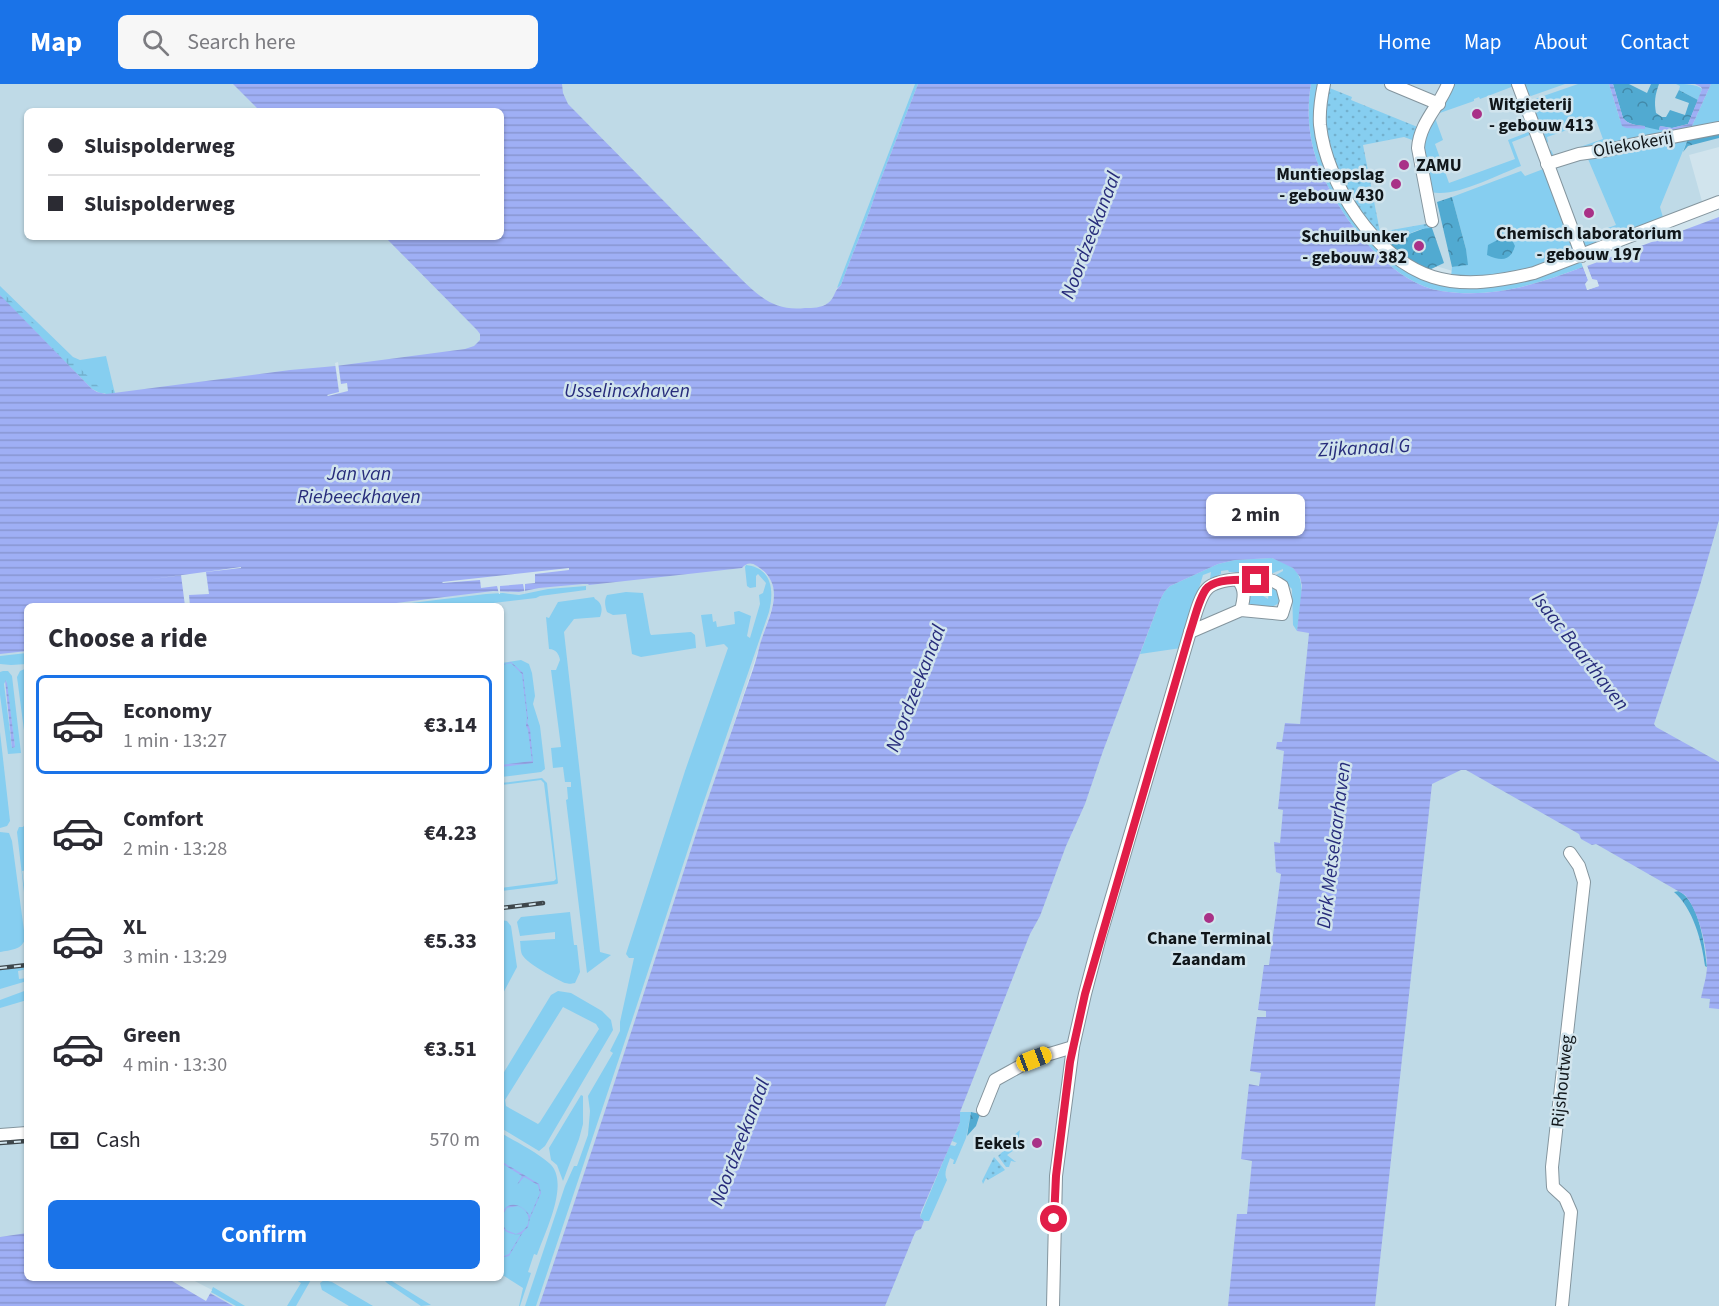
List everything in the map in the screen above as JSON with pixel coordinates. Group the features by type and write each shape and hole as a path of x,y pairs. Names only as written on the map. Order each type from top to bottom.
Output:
{"street":[{"path":"1324,84 1320,110 1322,138 1335,179 1359,219 1380,242 1406,264 1432,277 1469,282 1510,279 1534,273 1719,202"},
{"path":"1391,84 1439,105"},
{"path":"1432,221 1418,148 1419,136 1430,114 1439,105 1448,84"},
{"path":"1518,84 1582,256"},
{"name":"Oliekokerij","path":"1547,164 1579,154 1719,128"},
{"path":"1053,1306 1056,1176 1073,1047 1100,937 1190,632 1208,586 1228,580 1273,580 1282,586 1286,601 1282,614 1240,610 1190,632"},
{"path":"1238,580 1243,585 1244,597 1240,610"},
{"name":"Rijshoutweg","path":"1562,1306 1571,1212 1565,1198 1553,1187 1552,1167 1584,882 1579,866 1570,853"},
{"path":"983,1110 995,1080 1034,1059 1073,1047"},
{"path":"0,1135 24,1133"}],"shaded area":[{"path":"0,84 918,84 841,285 837,288 833,299 820,307 757,565 774,585 772,608 542,1306 0,1306"},
{"path":"1322,84 1719,84 1719,147 1689,155 1703,205 1484,280 1415,260 1367,220"},
{"path":"1719,277 1719,1306 817,1306 1126,444"}],"green space":[{"path":"915,84 918,84 869,213 841,285 837,288"},
{"path":"1311,84 1322,84 1327,164 1393,257 1469,284 1580,259 1583,267 1531,285 1478,293 1441,291 1422,285 1403,275 1368,245 1353,226 1320,169 1311,138 1309,106"},
{"path":"1451,84 1513,84 1514,86 1434,115 1443,140 1435,144 1449,183 1515,159 1508,140 1531,131 1532,134 1512,142 1521,166 1464,189 1441,193 1431,192 1424,162 1425,134 1430,121"},
{"path":"1522,84 1565,84 1531,96 1525,93"},
{"path":"1578,84 1609,84 1620,120 1644,129 1645,127 1674,131 1692,126 1711,84 1719,84 1719,126 1554,160 1547,152 1551,150 1554,156 1603,139 1596,120 1547,137 1548,142 1544,144 1530,105 1532,100"},
{"path":"1613,84 1629,84 1647,93 1651,84 1659,84 1655,109 1656,113 1662,117 1666,117 1670,110 1685,115 1689,103 1675,98 1679,90 1698,100 1688,124 1672,128 1660,126 1659,130 1627,122 1623,118"},
{"path":"1676,84 1700,87 1702,89 1698,100 1679,90 1680,86"},
{"path":"1327,87 1352,97 1351,100 1420,128 1415,141 1404,137 1363,145 1380,232 1431,223 1432,228 1416,231 1390,245 1358,208 1341,180 1329,150 1324,128"},
{"path":"1719,129 1719,138 1688,146 1683,152 1689,136"},
{"path":"1689,136 1660,207 1664,221 1585,250 1580,238 1616,225 1588,159"},
{"path":"1546,168 1576,254 1512,275 1451,277 1452,267 1467,265 1466,249 1452,197 1521,171 1525,176"},
{"path":"1452,197 1468,265 1452,267 1437,202"},
{"path":"1425,228 1432,228 1444,263 1429,270 1390,245 1401,237"},
{"path":"1505,236 1512,240 1515,246 1510,255 1501,259 1487,255 1488,245"},
{"path":"0,286 73,357 80,360 106,356 115,394 106,394 11,307 0,295"},
{"path":"0,290 99,387 114,390 115,394 100,393 92,389 11,307 0,295"},
{"path":"1272,558 1294,569 1301,582 1302,598 1297,631 1293,625 1292,589 1276,576 1283,569 1273,573 1229,572 1228,570 1221,571 1221,574 1210,579 1211,572 1203,575 1181,648 1140,654 1161,598 1170,586 1218,564 1235,560"},
{"path":"746,565 762,571 770,582 769,612 536,1306 525,1306 565,1186 574,1166 577,1166 588,1135 590,1111 588,1096 613,1053 610,1051 620,1031 634,958 629,958 626,954 685,771 728,648 724,644 706,647 701,615 712,614 713,622 716,621 717,627 735,624 734,612 739,611 751,616 747,636 750,638 760,604 759,595 763,593 766,583 758,574 756,587 747,586"},
{"path":"1243,583 1265,584 1278,592 1279,603 1272,607 1247,607 1249,593 1260,594 1268,599 1269,590 1247,587"},
{"path":"586,586 586,590 494,603 411,603 486,594 519,595 548,589"},
{"path":"626,592 643,593 651,635 691,632 695,635 696,648 641,657 632,654 626,614 613,615 607,612 605,605 607,595"},
{"path":"594,597 601,606 600,617 574,619 564,632 600,952 611,955 587,973 566,800 568,799 567,787 571,787 571,782 565,782 563,767 553,768 551,748 561,747 551,670 556,670 560,660 557,652 549,649 546,617 549,618 558,602"},
{"path":"24,653 24,664 0,664 0,656"},
{"path":"521,660 529,664 535,696 533,704 540,726 545,769 541,772 504,777 504,663"},
{"path":"24,669 24,730 17,677 20,671"},
{"path":"8,671 12,676 21,753 8,754 0,695 0,672","holes":["6,680 15,747 12,748 4,684"]},
{"path":"0,732 10,821 7,826 0,828"},
{"path":"542,778 547,783 557,884 504,891 504,888 556,879 544,783 541,780 504,785 504,783"},
{"path":"19,827 23,827 24,892 17,832"},
{"path":"0,832 9,833 12,841 24,942 12,950 0,952"},
{"path":"1679,891 1692,905 1696,914 1707,967 1691,916 1674,892"},
{"path":"570,912 580,972 575,983 570,984 536,967 521,953 520,941 555,939 555,932 520,936 517,922 521,917"},
{"path":"504,920 511,926 517,967 504,991"},
{"path":"24,967 24,970 18,971 19,979 24,978 24,982 0,989 0,970"},
{"path":"24,991 24,1001 0,1008 0,1000"},
{"path":"558,991 571,993 602,1011 611,1020 613,1030 545,1146 539,1151 504,1130 504,1072 551,995","holes":["563,1007 596,1024 599,1029 538,1124 506,1106 505,1100"]},
{"path":"581,1095 583,1096 583,1124 563,1181 557,1165 551,1160 549,1148"},
{"path":"960,1112 971,1112 966,1138 955,1164 950,1158 946,1172 947,1180 929,1221 924,1221 920,1217 950,1145 955,1146 957,1143 952,1141 960,1122"},
{"path":"971,1112 980,1114 976,1126 967,1136"},
{"path":"1020,1130 1017,1148 1007,1155 1016,1162 1011,1161 1009,1167 1006,1167 998,1156 1012,1143 1010,1139"},
{"path":"504,1135 549,1163 555,1171 558,1182 550,1221 537,1255 534,1254 528,1272 531,1273 519,1306 523,1288 504,1276"},
{"path":"994,1157 1005,1170 988,1180 986,1178 983,1184 982,1181"},
{"path":"298,1281 310,1281 296,1306 287,1306 301,1283"},
{"path":"385,1281 392,1281 431,1305 421,1306"},
{"path":"332,1282 373,1306 349,1306 322,1290 320,1283"},
{"path":"213,1287 245,1306 236,1306 211,1292"}],"water":[{"path":"233,84 562,84 568,104 733,271 764,299 782,307 793,308 814,308 825,305 841,285 918,84 1311,84 1309,117 1313,148 1320,169 1340,207 1368,245 1385,261 1403,275 1422,285 1441,291 1496,292 1531,285 1583,267 1588,280 1587,290 1599,286 1592,279 1587,266 1719,217 1719,520 1699,589 1654,724 1719,762 1719,1009 1709,1008 1710,999 1701,998 1706,978 1707,958 1698,919 1685,895 1596,844 1592,845 1581,839 1579,834 1466,770 1461,770 1432,784 1375,1306 1228,1306 1237,1214 1247,1214 1252,1161 1241,1159 1249,1084 1259,1086 1261,1073 1250,1071 1257,1017 1266,1017 1266,1011 1258,1010 1264,965 1269,965 1281,874 1276,872 1274,842 1280,843 1283,810 1278,809 1284,751 1276,749 1277,742 1282,742 1285,723 1300,724 1309,633 1297,631 1302,586 1300,577 1293,568 1272,558 1235,560 1218,564 1170,586 1161,598 1085,804 1066,846 1040,916 1030,934 960,1112 960,1122 921,1212 920,1217 924,1221 921,1229 914,1235 885,1306 539,1306 753,669 773,604 772,584 767,574 757,566 747,564 742,568 589,585 539,588 519,592 493,591 396,603 24,603 24,651 0,654 0,295 92,389 106,394 465,349 474,346 480,340 477,330 388,240 504,240 504,108 257,108"},
{"path":"1609,84 1613,84 1623,118 1630,123 1645,126 1645,129 1622,126"},
{"path":"1695,84 1711,84 1692,126 1674,131 1659,130 1660,126 1672,128 1688,124 1702,89"},
{"path":"511,662 523,673 533,763 504,767 504,765 532,761 526,726 522,674 511,663 504,664"},
{"path":"5,680 15,747 12,748"},
{"path":"504,1163 539,1184 541,1193 528,1227 509,1256 504,1257 509,1254 521,1234 516,1234 528,1225 526,1212 518,1206 523,1208 530,1216 540,1193 538,1185 524,1177 517,1185 522,1176"},
{"path":"510,1205 518,1206 507,1208 504,1212 504,1210"},
{"path":"24,1233 24,1281 188,1281 233,1306 0,1306 0,1237"}],"pier":[{"path":"1586,263 1592,279 1597,280 1599,286 1587,290 1585,284 1588,280 1582,264"},
{"path":"338,362 341,384 347,383 348,391 328,396 339,392 335,363"},
{"path":"241,567 206,572 209,594 189,595 190,603 185,603 181,575"},
{"path":"569,568 569,570 535,574 535,583 525,584 525,594 523,584 500,586 499,594 497,586 481,588 480,580 442,582"},
{"path":"172,1281 195,1281 212,1290 206,1301"}],"railway":[{"path":"504,908 543,903"},
{"path":"0,968 24,965"},
{"path":"0,1143 24,1141"}],"place":[{"name":"Witgieterij - gebouw 413","path":"1477,114"},
{"name":"ZAMU","path":"1404,165"},
{"name":"Muntieopslag - gebouw 430","path":"1396,184"},
{"name":"Chemisch laboratorium - gebouw 197","path":"1589,213"},
{"name":"Schuilbunker - gebouw 382","path":"1419,246"},
{"name":"Chane Terminal Zaandam","path":"1209,918"},
{"name":"Eekels","path":"1037,1143"}],"route":[{"path":"1054,1219 1056,1176 1070,1062 1085,994 1190,632 1208,586 1228,580 1256,580"}],"water label":[{"name":"Noordzeekanaal","path":"1090,235"},
{"name":"Usselincxhaven","path":"627,390"},
{"name":"Zijkanaal G","path":"1364,447"},
{"name":"Jan van Riebeeckhaven","path":"359,484"},
{"name":"Isaac Baarthaven","path":"1581,651"},
{"name":"Noordzeekanaal","path":"915,688"},
{"name":"Dirk Metselaarhaven","path":"1333,845"},
{"name":"Noordzeekanaal","path":"739,1142"}]}
